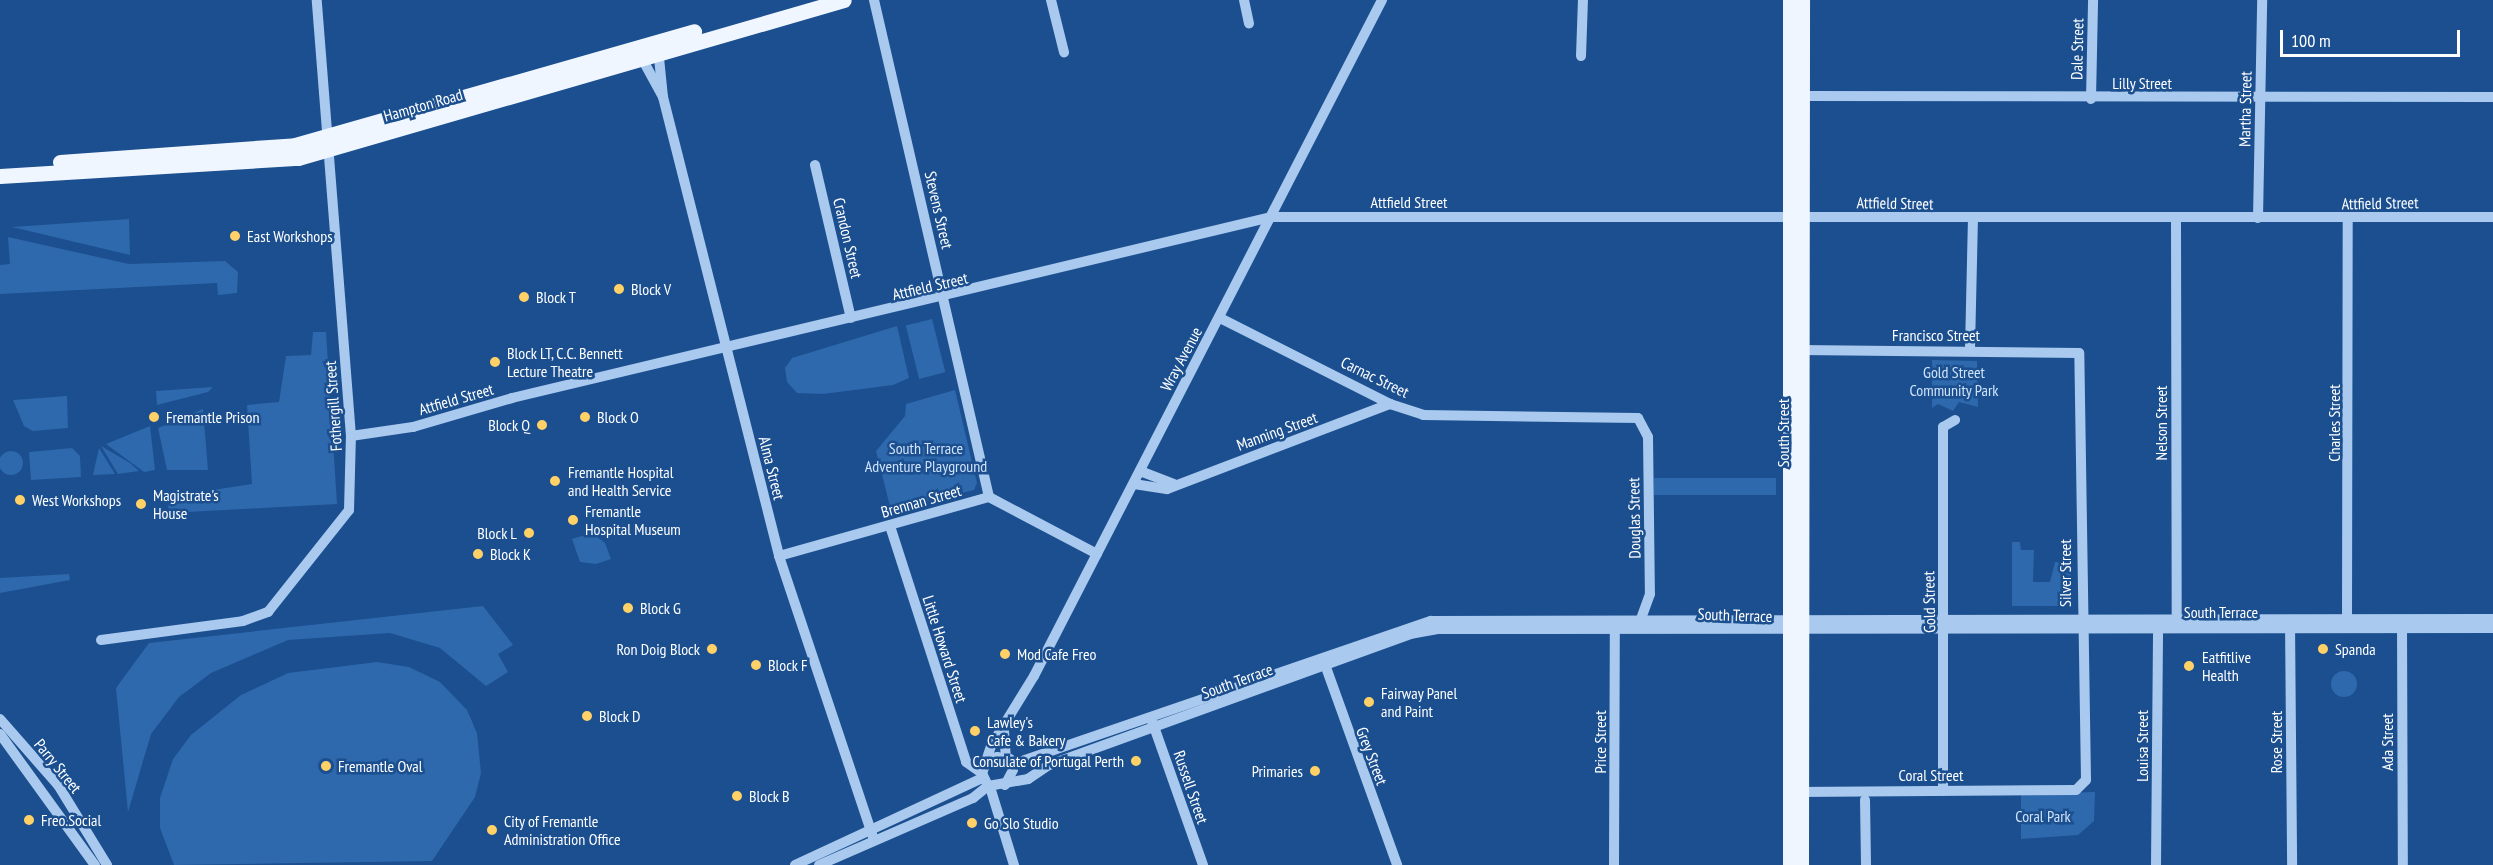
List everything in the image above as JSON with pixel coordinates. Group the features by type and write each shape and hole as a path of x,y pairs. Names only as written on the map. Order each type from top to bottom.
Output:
{"main road":[{"name":"Hampton Road","path":"0,176 268,161 639,53 807,0"},
{"name":"Hampton Road","path":"658,47 844,0"},
{"name":"South Street","path":"1790,0 1796,96 1797,624"},
{"name":"South Street","path":"1796,96 1802,0"},
{"name":"Hampton Road","path":"0,166 329,144"},
{"name":"South Street","path":"1796,218 1800,351 1796,792 1801,865"},
{"name":"South Street","path":"1790,865 1796,792"}],"street":[{"name":"Fothergill Street","path":"101,640 243,621 268,612 349,510 351,436 317,0"},
{"name":"Stevens Street","path":"874,0 989,497"},
{"path":"1051,0 1064,52"},
{"path":"1244,0 1249,23"},
{"name":"Wray Avenue","path":"985,778 1004,731 1220,318 1382,0"},
{"path":"1581,56 1583,0"},
{"name":"Dale Street","path":"2091,99 2093,0"},
{"name":"Martha Street","path":"2258,218 2262,0"},
{"name":"Alma Street","path":"658,47 663,98 779,556 873,835"},
{"name":"Alma Street","path":"639,53 663,98"},
{"name":"Lilly Street","path":"1796,96 2091,99 2493,97"},
{"name":"Crandon Street","path":"815,165 851,318"},
{"name":"Attfield Street","path":"351,436 413,427 726,348 944,298 1271,217 1972,219 2493,217"},
{"name":"Nelson Street","path":"2176,218 2177,622"},
{"name":"Charles Street","path":"2347,623 2348,218"},
{"path":"1970,349 1972,219"},
{"name":"Carnac Street","path":"1220,318 1390,404 1423,415 1638,418"},
{"name":"Francisco Street","path":"1800,351 2071,350"},
{"name":"Silver Street","path":"2071,350 2079,353 2081,366 2082,623 2086,780 2081,789 2072,790"},
{"name":"Manning Street","path":"1134,484 1159,491 1390,404"},
{"name":"Douglas Street","path":"1638,418 1648,437 1650,603 1641,620"},
{"name":"Gold Street","path":"1943,791 1943,427 1955,420"},
{"path":"1140,471 1174,484"},
{"path":"989,497 1097,554"},
{"name":"Brennan Street","path":"779,556 989,497"},
{"name":"Little Howard Street","path":"890,526 966,762 985,778"},
{"name":"South Terrace","path":"2402,624 2493,619"},
{"name":"South Terrace","path":"1615,624 1641,620 1797,624"},
{"name":"South Terrace","path":"2082,623 2158,627 2177,622"},
{"name":"South Terrace","path":"1152,723 1009,760 992,759 985,778 1005,785 1152,723 1323,660 1431,630 1615,624 2177,622 2402,624 2493,628"},
{"name":"Rose Street","path":"2290,623 2292,865"},
{"name":"Price Street","path":"1614,865 1615,624"},
{"name":"Ada Street","path":"2402,624 2403,865"},
{"name":"Louisa Street","path":"2156,865 2158,627"},
{"name":"Grey Street","path":"1323,660 1397,865"},
{"name":"Parry Street","path":"0,720 58,785 107,865"},
{"name":"Russell Street","path":"1152,723 1203,865"},
{"path":"1004,731 1009,760 1005,785"},
{"name":"Parry Street","path":"0,734 96,865"},
{"path":"819,865 985,778 1014,865"},
{"name":"Coral Street","path":"1796,792 2072,790"},
{"path":"1865,800 1866,865"},
{"path":"795,865 873,835"}],"green space":[{"path":"129,219 130,255 12,227"},
{"path":"8,237 129,264 225,261 238,272 237,293 218,295 217,283 0,294 0,265 10,264"},
{"path":"932,319 945,372 919,379 906,326"},
{"path":"897,326 909,378 893,385 823,394 797,393 787,382 785,368 792,358"},
{"path":"313,332 326,332 337,504 169,513 167,497 252,484 247,405 279,402 286,356 311,355"},
{"name":"Gold Street Community Park","path":"1932,360 1977,361 1978,407 1959,402 1953,411 1938,404 1932,408"},
{"path":"213,387 208,392 157,405 156,391"},
{"name":"South Terrace Adventure Playground","path":"955,390 977,483 974,490 891,510 876,451 905,416 906,404"},
{"path":"67,396 68,428 33,431 24,426 13,400"},
{"path":"203,409 208,470 167,470 158,428"},
{"path":"150,426 155,470 144,472 106,444"},
{"path":"101,446 130,463 139,471 118,474"},
{"path":"72,448 80,456 81,477 31,480 29,452"},
{"path":"99,448 115,474 93,475"},
{"path":"11,451 16,452 22,458 22,468 16,474 11,475 6,474 0,468 -1,463 0,458 6,452"},
{"path":"1654,478 1776,478 1776,495 1654,495"},
{"path":"592,533 605,543 611,559 596,564 580,562 572,539"},
{"path":"2012,542 2020,542 2021,550 2034,550 2033,582 2050,582 2055,562 2071,562 2071,606 2012,606"},
{"path":"69,574 70,580 0,593 0,578"},
{"path":"483,606 513,645 498,654 508,672 486,686 440,648 390,633 288,640 211,673 179,697 151,734 128,812 116,688 149,643"},
{"name":"Fremantle Oval","path":"377,662 409,667 440,682 467,710 477,733 481,773 475,797 432,861 174,865 160,828 160,798 173,759 191,735 241,695 288,673"},
{"path":"2344,671 2353,675 2357,684 2353,693 2344,697 2335,693 2331,684 2335,675"},
{"name":"Coral Park","path":"2095,792 2094,821 2078,835 2021,839 2021,794"}],"place":[{"name":"East Workshops","path":"235,236"},
{"name":"Block V","path":"619,289"},
{"name":"Block T","path":"524,297"},
{"name":"Block LT, C.C. Bennett Lecture Theatre","path":"495,362"},
{"name":"Fremantle Prison","path":"154,417"},
{"name":"Block O","path":"585,417"},
{"name":"Block Q","path":"542,425"},
{"name":"Fremantle Hospital and Health Service","path":"555,481"},
{"name":"West Workshops","path":"20,500"},
{"name":"Magistrate's House","path":"141,504"},
{"name":"Fremantle Hospital Museum","path":"573,520"},
{"name":"Block L","path":"529,533"},
{"name":"Block K","path":"478,554"},
{"name":"Block G","path":"628,608"},
{"name":"Ron Doig Block","path":"712,649"},
{"name":"Spanda","path":"2323,649"},
{"name":"Mod Cafe Freo","path":"1005,654"},
{"name":"Block F","path":"756,665"},
{"name":"Eatfitlive Health","path":"2189,666"},
{"name":"Fairway Panel and Paint","path":"1369,702"},
{"name":"Block D","path":"587,716"},
{"name":"Lawley's Cafe & Bakery","path":"975,731"},
{"name":"Consulate of Portugal Perth","path":"1136,761"},
{"name":"Fremantle Oval","path":"326,766"},
{"name":"Primaries","path":"1315,771"},
{"name":"Block B","path":"737,796"},
{"name":"Freo.Social","path":"29,820"},
{"name":"Go Slo Studio","path":"972,823"},
{"name":"City of Fremantle Administration Office","path":"492,830"}]}
